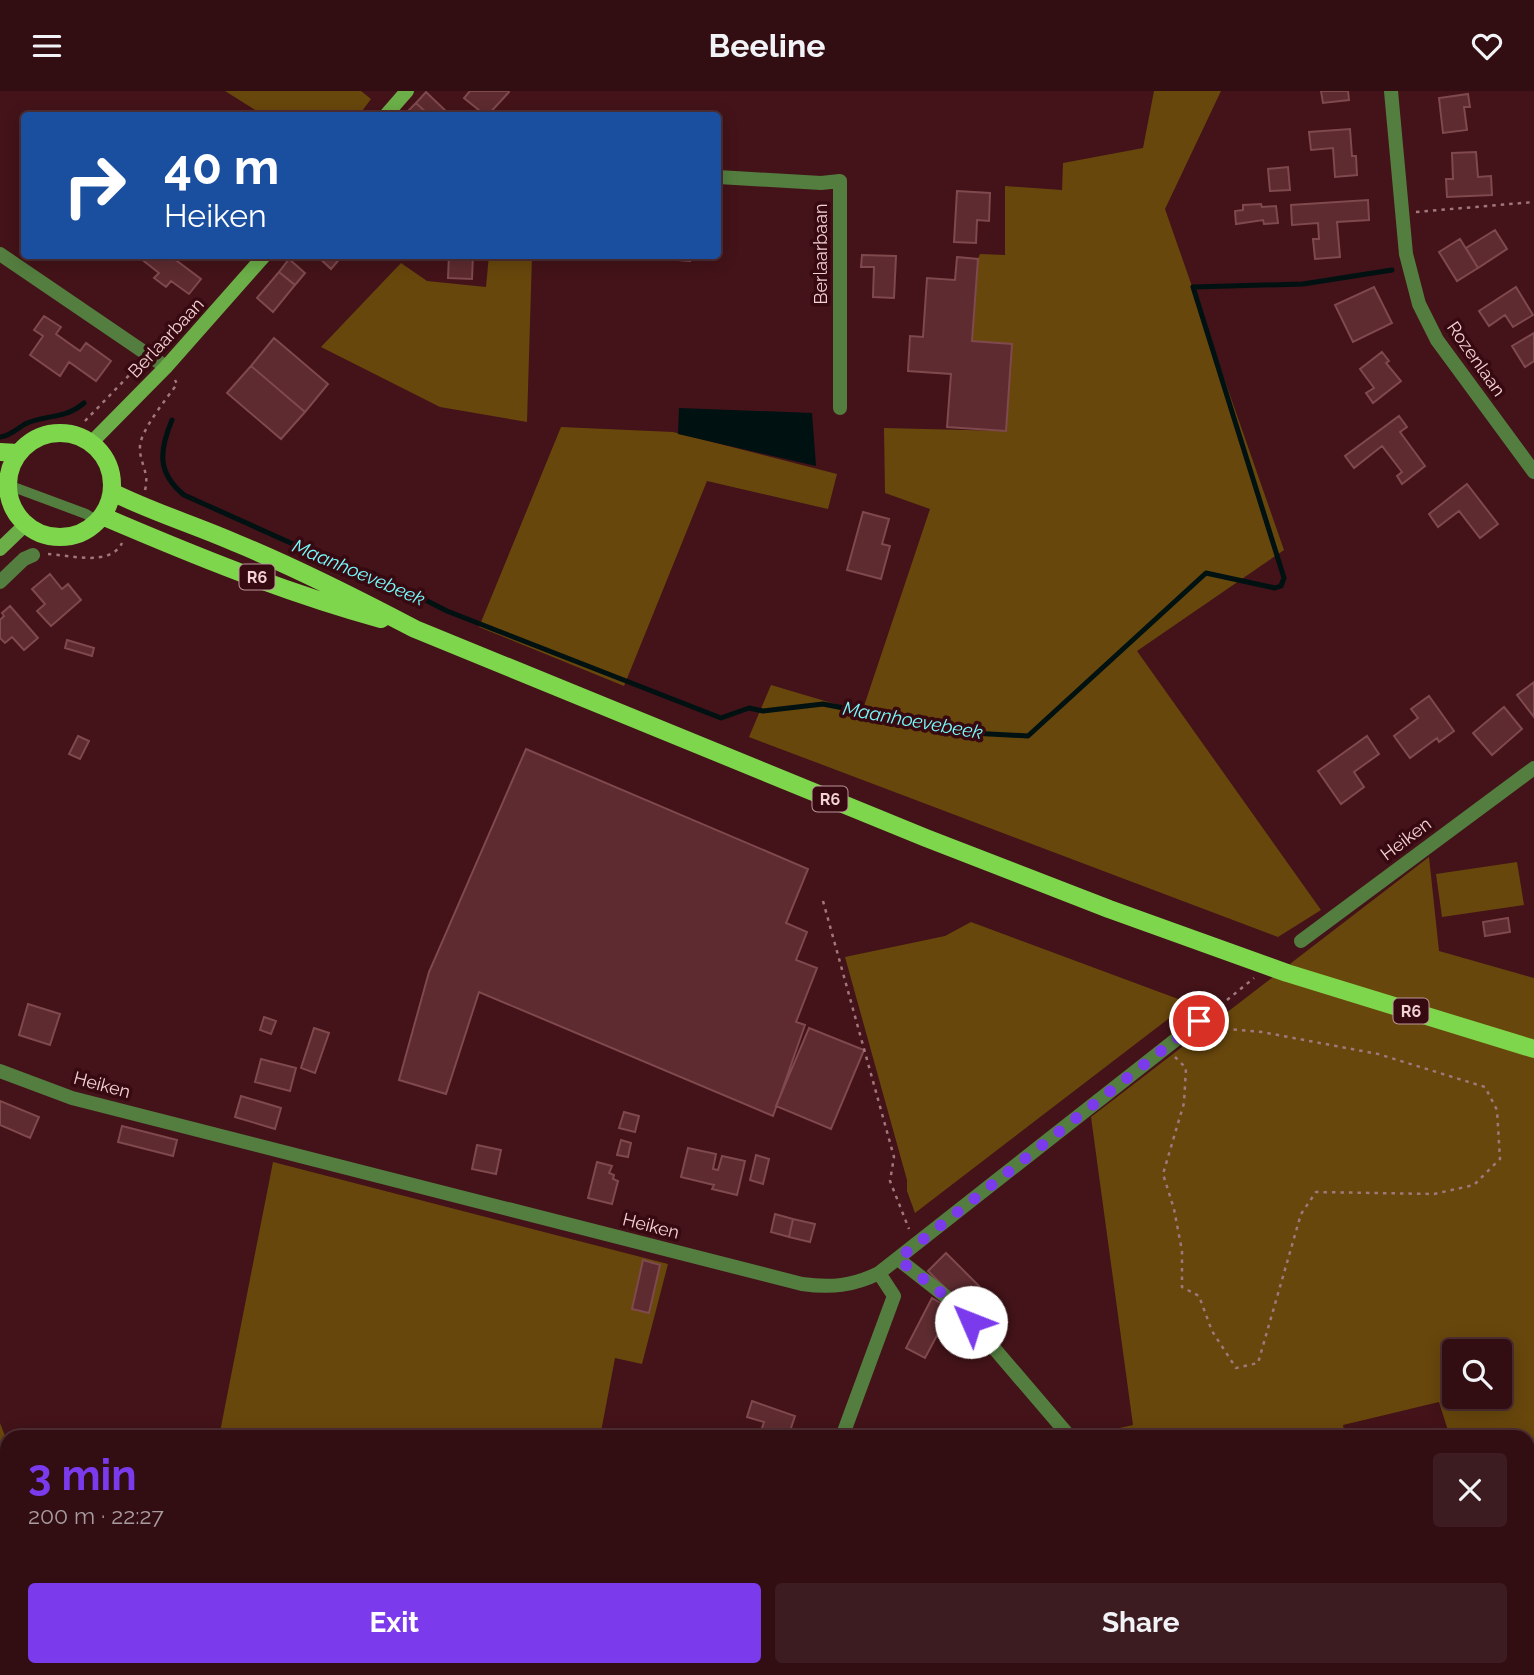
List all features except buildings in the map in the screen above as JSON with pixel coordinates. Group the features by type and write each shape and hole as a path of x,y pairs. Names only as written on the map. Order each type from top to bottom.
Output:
{"main road":[{"path":"52,433 73,434 91,443 108,465 112,492 100,519 87,530 62,537 49,536 26,524 14,510 4,483 12,464 9,452 52,433"},
{"name":"R6","path":"112,492 343,591 415,629 1007,870 1287,973 1534,1049"},
{"name":"R6","path":"100,519 333,606 415,629"}],"street":[{"path":"389,112 407,91"},
{"name":"Rozenlaan","path":"1391,91 1406,254 1419,304 1437,340 1534,472"},
{"name":"Berlaarbaan","path":"721,177 821,183 840,181 840,408"},
{"path":"0,254 166,367"},
{"name":"Berlaarbaan","path":"91,443 166,367 261,259"},
{"path":"0,549 26,524"},
{"path":"0,582 33,555"},
{"name":"Heiken","path":"1301,941 1534,768"},
{"name":"Heiken","path":"0,1071 72,1098 802,1284 824,1287 849,1285 879,1273 1216,1008"},
{"path":"898,1259 958,1306 1064,1430"},
{"path":"845,1430 894,1296 879,1273"}],"lane":[{"path":"4,483 100,519"}],"path":[{"path":"1402,213 1534,202"},
{"path":"85,421 143,361 166,367 177,384 147,430 140,446 148,480 144,493"},
{"path":"33,555 111,555 119,550 125,537"},
{"path":"823,901 894,1157 890,1181 915,1245"},
{"path":"1166,1048 1186,1067 1184,1104 1163,1174 1174,1209 1182,1251 1182,1287 1199,1296 1212,1331 1236,1368 1258,1363 1301,1214 1316,1192 1434,1194 1475,1185 1500,1159 1497,1110 1485,1087 1378,1054 1262,1032 1228,1029 1216,1008"}],"shaded area":[{"path":"225,91 361,91 371,99 361,112 258,112"},
{"path":"1154,91 1221,91 1165,209 1284,550 1137,651 1321,910 1278,937 749,737 771,685 862,712 930,509 885,493 884,428 1006,431 972,341 978,259 980,254 1005,255 1005,186 1062,190 1063,163 1143,148"},
{"path":"489,259 532,259 527,422 440,407 321,347 401,263 427,281 486,287"},
{"path":"679,408 812,413 816,466 678,434"},
{"path":"561,427 673,432 837,474 828,509 707,481 624,686 479,627"},
{"path":"1429,857 1439,951 1534,978 1534,1430 1448,1430 1439,1402 1343,1425 1344,1430 1110,1430 1133,1425 1091,1117"},
{"path":"1517,862 1524,905 1442,917 1436,874"},
{"path":"971,922 1189,1003 915,1213 845,957 945,936"},
{"path":"273,1162 668,1264 642,1364 615,1358 601,1430 220,1430"}],"waterway":[{"name":"Maanhoevebeek","path":"172,420 165,442 163,461 169,478 184,495 340,565 372,573 447,611 721,718 749,708 763,711 823,704 971,733 1028,736 1206,573 1275,588 1281,586 1284,578 1193,287 1303,284 1392,270"},
{"name":"Maanhoevebeek","path":"0,437 33,421 69,412 84,403"}],"route":[{"path":"971,1322 958,1306 898,1259 1199,1021"}]}
